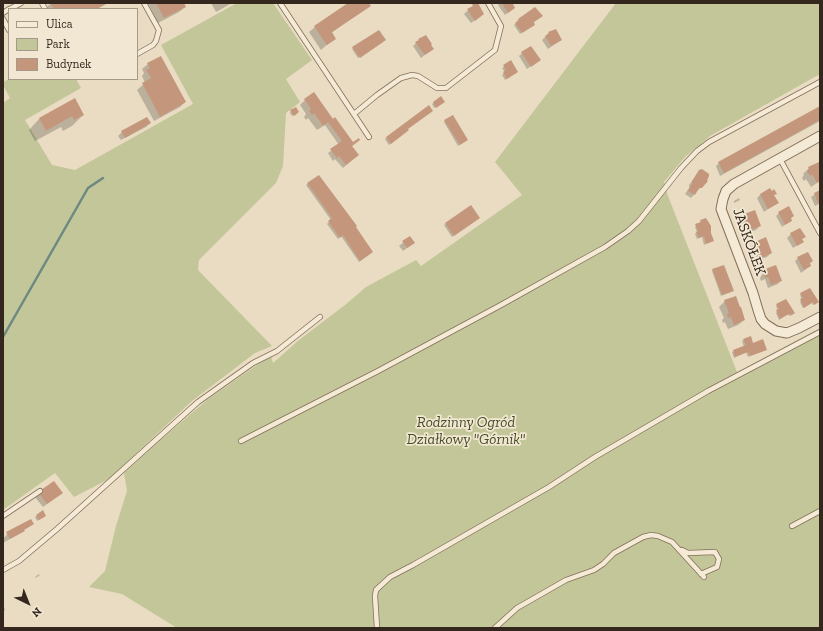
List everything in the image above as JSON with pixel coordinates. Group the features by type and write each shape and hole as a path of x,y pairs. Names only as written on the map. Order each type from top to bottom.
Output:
{"street":[{"name":"JASKÓŁEK","path":"820,136 734,184 726,191 721,209 758,310 765,324 776,331 787,333 820,317"}],"lane":[{"path":"11,8 21,3"},
{"path":"138,53 153,45 156,41 158,30 144,3"},
{"path":"280,3 369,137"},
{"path":"354,114 401,78 412,75 418,76 437,88 446,88 496,50 501,26 488,3"},
{"path":"3,19 8,28"},
{"path":"240,441 378,371 501,306 605,247 628,231 639,221 681,168 709,142 820,82"},
{"path":"780,159 820,233"},
{"path":"3,570 19,561 57,529 198,402 253,363 277,351 320,317"},
{"path":"377,628 376,590 390,577 551,485 601,453 708,391 820,332"},
{"path":"3,516 40,491"},
{"path":"792,526 820,511"},
{"path":"495,628 517,608 566,580 594,570 603,564 614,553 643,537 651,535 658,536 672,542 702,576 717,566 719,559 715,552 688,553 678,548"}],"green space":[{"path":"237,3 273,3 312,60 286,79 300,102 286,113 283,166 276,183 199,260 198,270 272,346 255,353 192,401 109,479 74,497 55,473 3,510 3,103 10,98 3,85 3,82 8,80 77,80 81,88 25,120 52,165 75,170 193,104 161,45"},
{"name":"Rodzinny Ogród Działkowy \"Górnik\"","path":"616,3 820,3 820,74 710,136 685,157 664,182 668,196 737,372 820,328 820,628 177,628 122,594 89,587 105,571 116,526 127,491 124,473 157,443 208,399 261,362 271,356 273,363 299,340 366,287 416,260 421,266 522,195 495,162"}],"building":[{"path":"50,3 108,3 99,8 53,8"},
{"path":"156,3 184,3 186,7 164,18"},
{"path":"348,3 369,3 371,6 332,32 336,39 327,45 314,26"},
{"path":"478,3 484,14 475,21 467,9 473,6 472,4"},
{"path":"502,3 515,3 513,4 515,8 508,13"},
{"path":"535,7 543,16 534,22 535,25 522,33 515,23 519,20 518,19"},
{"path":"556,29 562,40 551,46 545,36 549,33 548,32"},
{"path":"379,30 386,40 360,58 352,47"},
{"path":"426,35 434,49 425,55 415,42"},
{"path":"531,46 541,60 531,67 521,52"},
{"path":"161,56 186,102 160,117 142,83 151,78 146,70 150,68 147,63"},
{"path":"511,60 518,72 507,79 503,72 506,70 503,65"},
{"path":"314,92 333,119 335,117 353,142 359,138 360,140 352,146 359,155 346,165 339,156 337,158 330,149 342,141 328,122 323,126 314,113 312,115 309,111 311,109 304,99"},
{"path":"441,96 445,102 436,108 433,102"},
{"path":"75,98 84,115 74,120 72,116 46,131 39,118"},
{"path":"429,105 433,111 408,129 409,130 391,144 386,137"},
{"path":"820,106 820,120 724,173 718,162"},
{"path":"296,107 299,112 294,116 290,110"},
{"path":"453,115 468,140 460,145 444,120"},
{"path":"147,117 151,123 125,138 121,131"},
{"path":"819,162 820,181 817,183 812,174 810,176 807,171 809,169 808,167"},
{"path":"702,169 709,174 708,181 702,188 699,188 695,195 688,191 699,170"},
{"path":"319,175 357,226 356,227 373,252 360,261 343,235 340,238 328,221 332,218 307,183"},
{"path":"770,188 772,191 774,189 777,194 774,195 779,203 768,209 760,194"},
{"path":"820,190 820,202 818,203 814,193"},
{"path":"471,205 480,218 454,236 445,223"},
{"path":"789,206 794,216 791,218 792,221 785,225 778,212"},
{"path":"755,210 761,226 750,230 747,221 744,222 742,218 745,215 744,214"},
{"path":"706,218 711,226 711,233 714,241 706,244 704,236 699,238 696,232 698,231 695,224"},
{"path":"800,228 806,237 802,239 804,242 797,246 790,233"},
{"path":"410,236 415,243 407,248 402,241"},
{"path":"766,237 772,253 761,258 758,251 759,249 755,250 753,245 755,242"},
{"path":"808,252 813,261 810,263 811,266 804,270 797,257"},
{"path":"724,265 734,291 722,295 712,269"},
{"path":"776,265 782,281 771,285 768,277 765,278 763,273 765,269"},
{"path":"810,288 819,302 814,305 813,302 804,308 800,299 803,298 800,293"},
{"path":"736,296 745,320 734,325 731,317 728,318 727,314 729,313 724,300"},
{"path":"786,299 795,313 792,315 789,314 780,319 776,310 779,309 776,304"},
{"path":"751,336 753,343 763,339 767,350 750,356 748,352 735,357 733,350 746,345 743,339"},
{"path":"54,481 63,493 47,504 38,492"},
{"path":"43,510 46,516 39,520 36,515"},
{"path":"31,519 34,524 10,539 6,532"}],"waterway":[{"path":"3,337 88,188 103,178"}]}
